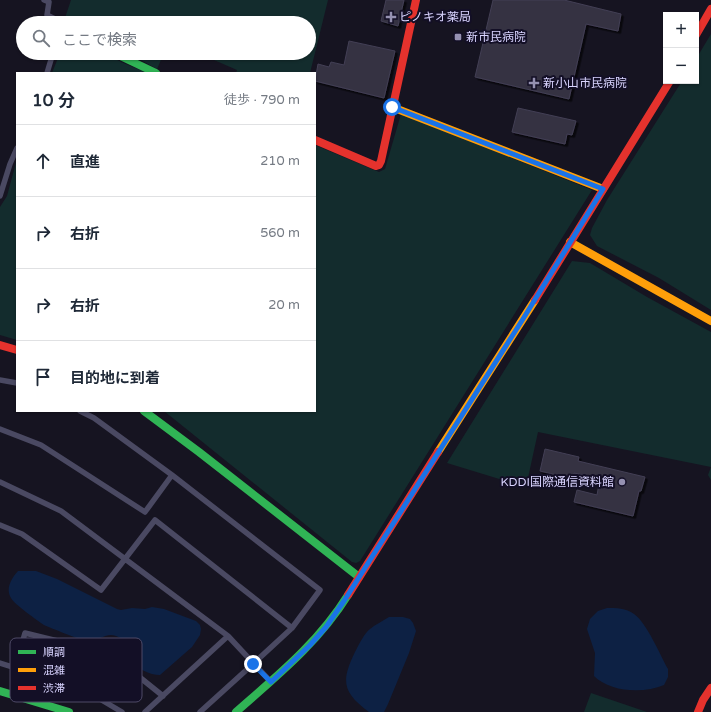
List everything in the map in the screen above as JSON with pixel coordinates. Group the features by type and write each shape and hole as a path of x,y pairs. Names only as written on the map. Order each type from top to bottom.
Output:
{"street":[{"path":"316,140 376,166 379,165 416,0"},
{"path":"48,1 47,15 49,16"},
{"path":"699,30 711,9"},
{"path":"46,72 51,60"},
{"path":"129,60 154,72"},
{"path":"236,712 296,659 326,627 359,577 668,84"},
{"path":"392,107 603,189"},
{"path":"0,196 16,150"},
{"path":"570,242 711,321"},
{"path":"0,345 16,350"},
{"path":"0,380 16,384"},
{"path":"82,412 94,418 172,475 320,590 292,628 200,712"},
{"path":"145,412 359,577"},
{"path":"0,429 41,445 145,512 172,475"},
{"path":"0,482 61,511 228,636 271,682"},
{"path":"0,525 22,534 101,590 155,520 292,628"},
{"path":"24,638 25,633 45,638"},
{"path":"146,712 228,636"},
{"path":"0,663 10,666"},
{"path":"142,679 163,696"},
{"path":"698,712 703,700 711,688"},
{"path":"0,691 10,694"},
{"path":"36,702 69,712"},
{"path":"105,702 122,712"}],"green space":[{"path":"71,0 328,0 316,49 316,16 66,16"},
{"path":"711,34 711,310 659,278 597,246 590,235 592,228 607,200 680,84 699,84 699,54"},
{"path":"57,60 117,60 145,72 52,72"},
{"path":"141,60 161,60 157,69"},
{"path":"214,60 313,60 310,72 236,72 237,70"},
{"path":"401,114 592,190 360,561 356,563 352,562 165,412 316,412 316,145 379,172 385,169"},
{"path":"16,163 16,340 0,335 0,207 7,196"},
{"path":"572,261 590,263 647,297 711,332 711,467 538,432 526,487 447,463"},
{"path":"711,467 711,480 708,475"},
{"path":"591,693 647,712 584,712"}],"water":[{"path":"18,571 36,571 57,579 117,609 145,609 152,607 164,609 196,621 200,625 200,635 192,647 160,675 148,673 142,669 142,638 121,638 108,635 100,638 77,638 44,625 26,612 11,598 9,594 9,587"},
{"path":"607,608 624,609 634,614 644,624 668,669 668,677 664,685 646,690 627,690 609,685 594,676 595,653 587,629 590,619 598,611"},
{"path":"389,617 403,617 410,619 416,631 409,653 384,712 369,712 353,698 349,692 346,678 347,671 355,652 368,631"}],"building":[{"path":"386,0 404,0 398,26 381,21"},
{"path":"493,0 564,0 621,14 618,31 586,24 569,99 475,77"},
{"path":"349,41 395,51 384,98 316,81 318,64 329,67 331,62 344,65"},
{"path":"518,108 576,121 572,135 567,134 565,144 512,132"},
{"name":"KDDI国際通信資料館","path":"545,449 579,457 578,461 645,477 641,491 639,491 633,516 574,502 577,490 597,495 600,479 574,473 573,479 540,471"}],"traffic: fast":[{"path":"129,60 154,72"},
{"path":"145,412 359,577"},
{"path":"236,712 296,658 324,628 348,595"},
{"path":"0,691 10,694"},
{"path":"36,702 69,712"}],"traffic: slow":[{"path":"392,107 603,189"},
{"path":"570,242 711,321"},
{"path":"438,452 535,300"}],"traffic: jam":[{"path":"316,140 376,166 379,165 416,0"},
{"path":"699,30 711,9"},
{"path":"535,300 668,84"},
{"path":"0,345 16,350"},
{"path":"348,595 438,452"},
{"path":"698,712 703,700 711,688"}],"place":[{"name":"ピノキオ薬局","path":"391,17"},
{"name":"新市民病院","path":"458,37"},
{"name":"新小山市民病院","path":"534,83"},
{"name":"KDDI国際通信資料館","path":"622,482"}],"route":[{"path":"253,664 271,682 310,645 326,627 523,319 603,189 392,107"}]}
